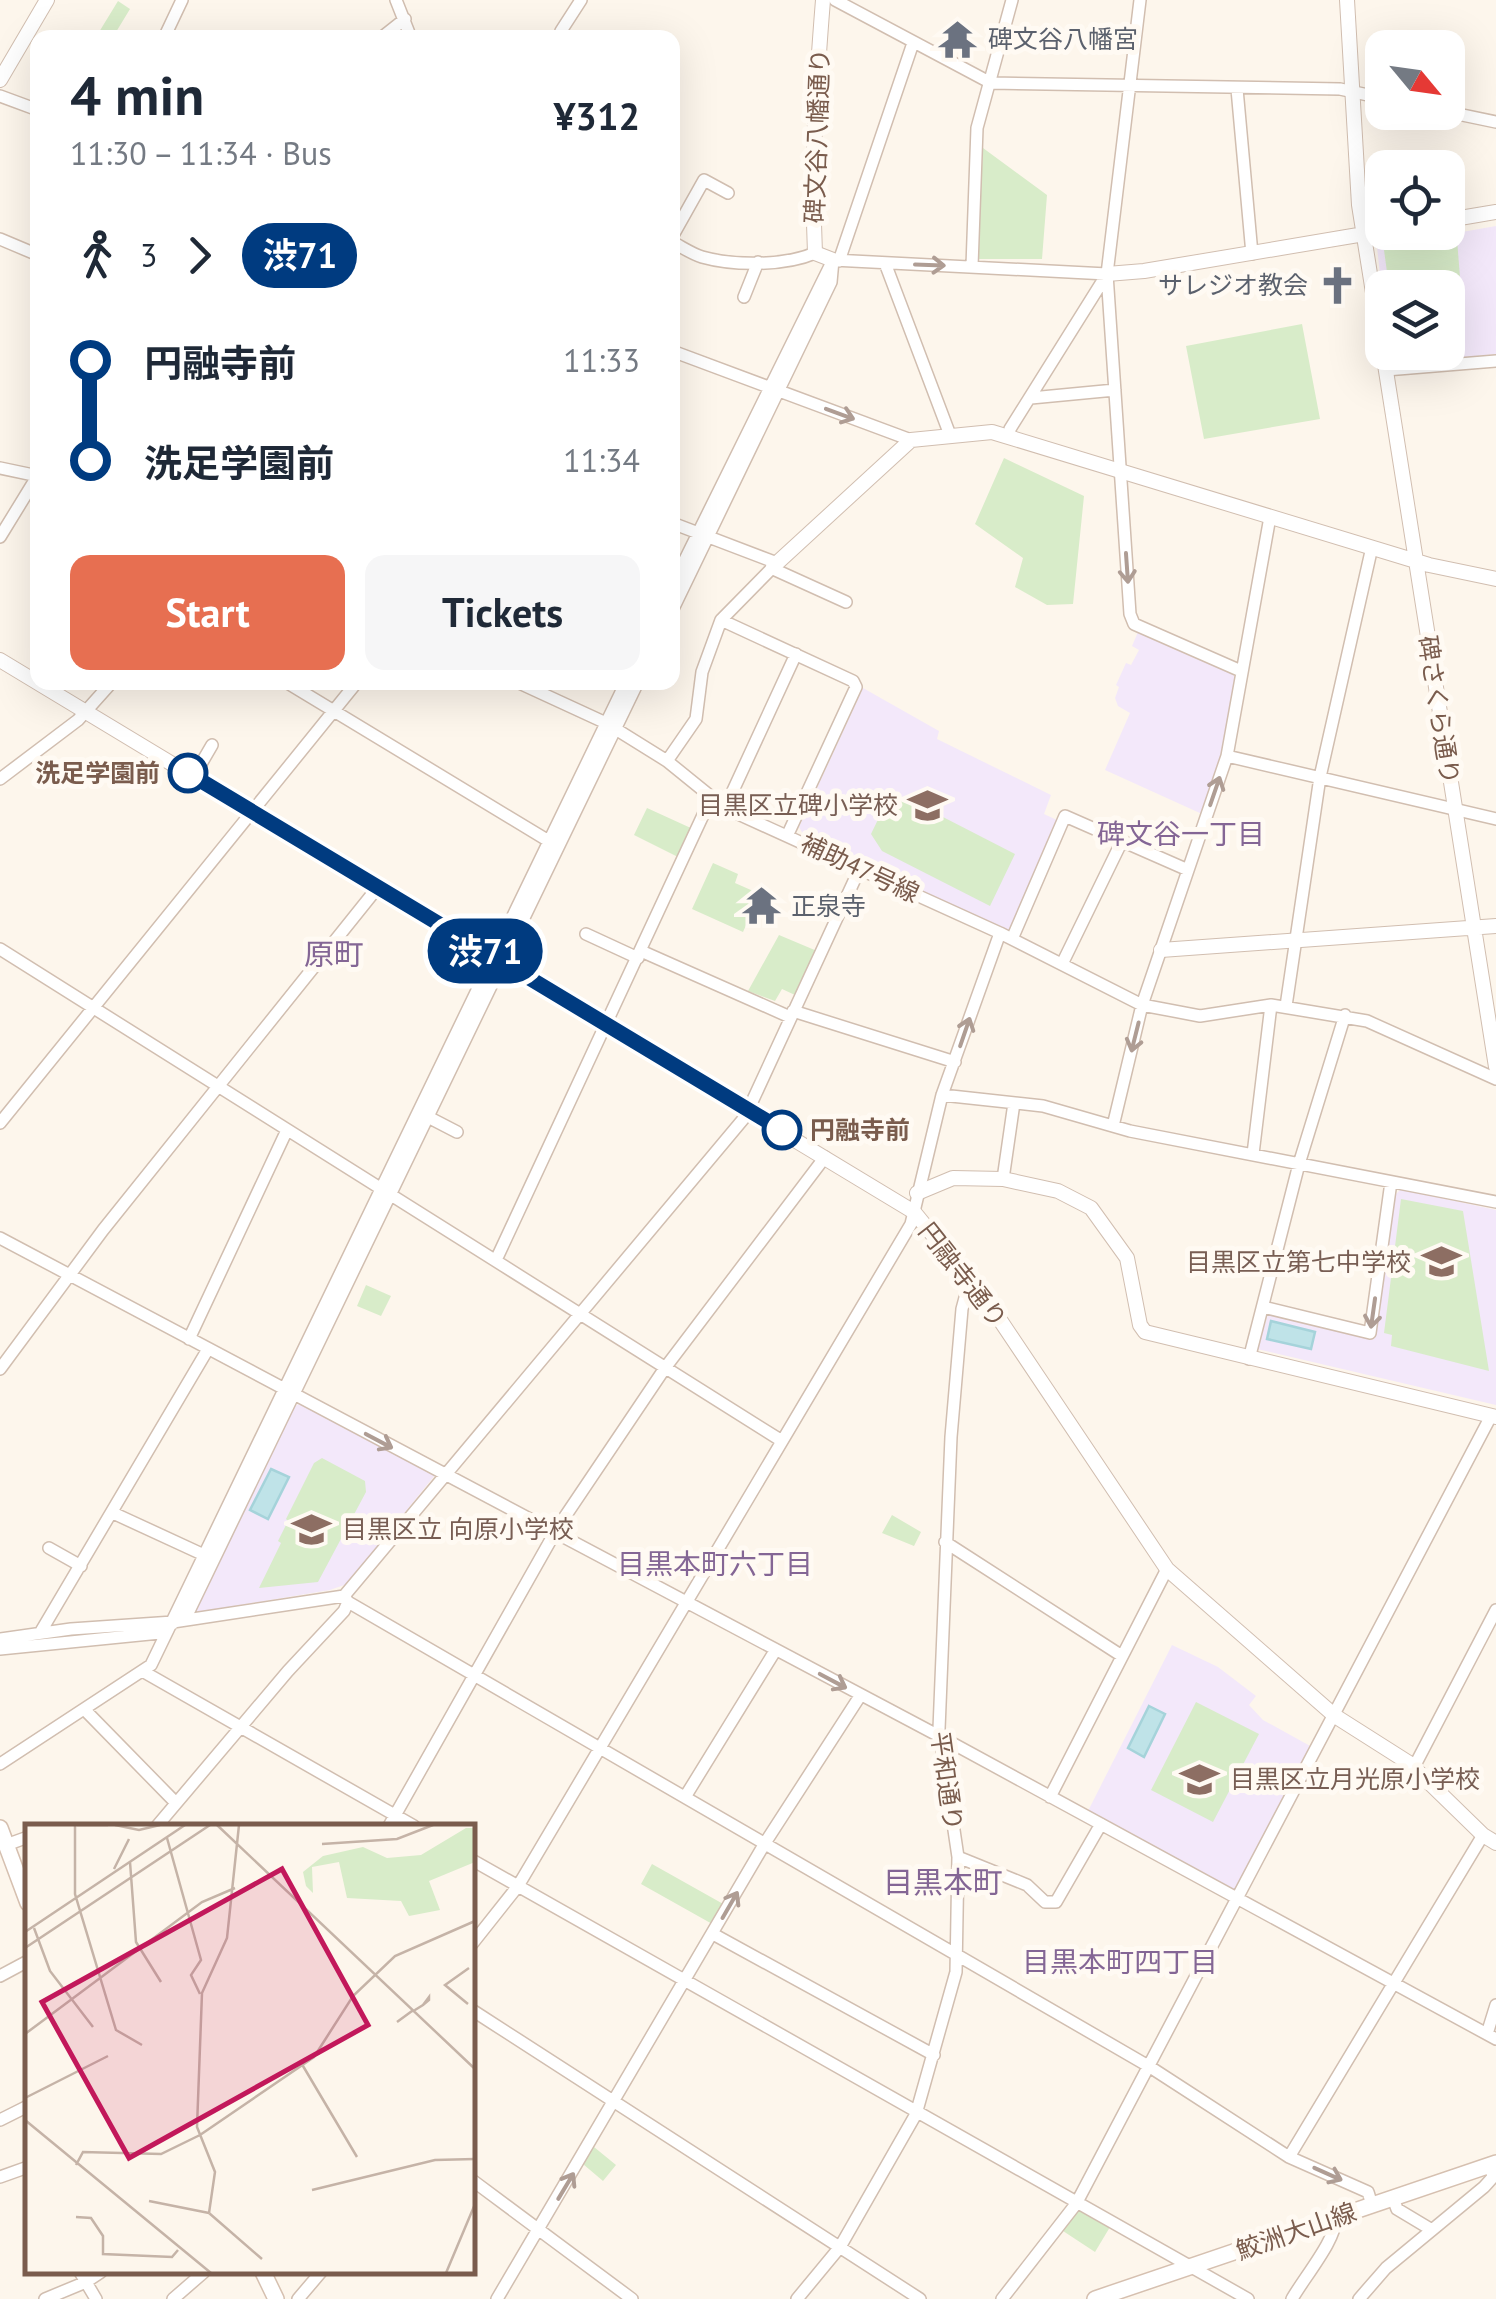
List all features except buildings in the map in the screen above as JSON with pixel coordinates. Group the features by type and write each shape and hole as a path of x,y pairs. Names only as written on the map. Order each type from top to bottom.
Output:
{"main road":[{"path":"0,1828 25,1895"},
{"name":"鮫洲大山線","path":"1096,2299 1335,2218 1370,2198 1393,2198 1493,2164"},
{"path":"264,2274 276,2299"}],"street":[{"path":"0,80 47,0"},
{"path":"168,30 182,0"},
{"path":"396,0 411,30"},
{"path":"562,30 581,0"},
{"name":"碑文谷八幡通り","path":"823,0 812,127 815,253 836,260"},
{"path":"836,0 991,83 1365,95"},
{"path":"972,266 978,128 1012,0"},
{"path":"1140,0 1107,274 1130,614 1134,624 1241,672"},
{"name":"碑さくら通り","path":"1346,0 1363,234 1369,270"},
{"path":"680,591 703,535 836,260 913,43"},
{"path":"1236,89 1252,254"},
{"path":"0,96 30,107"},
{"path":"1465,116 1496,122"},
{"path":"680,224 704,180 728,192"},
{"path":"1465,217 1496,212"},
{"path":"836,260 1107,274 1144,272 1363,234"},
{"path":"0,239 30,250"},
{"path":"680,244 701,257 758,262 794,262 815,253"},
{"path":"744,297 758,262"},
{"path":"886,263 950,435"},
{"path":"1009,437 1107,274"},
{"path":"680,355 911,440 992,432 1428,566 1496,579"},
{"path":"1465,364 1496,361"},
{"name":"碑さくら通り","path":"1386,370 1496,1067"},
{"path":"1030,398 1115,390"},
{"path":"666,762 696,718 702,672 721,620 911,440"},
{"path":"0,468 30,474"},
{"path":"0,536 30,487"},
{"path":"1113,1126 1142,1005 1227,756 1270,517"},
{"path":"680,526 846,602"},
{"path":"680,573 703,535"},
{"path":"1286,1006 1320,777 1372,547"},
{"path":"721,620 853,681 856,687 788,834"},
{"path":"725,808 796,654"},
{"name":"円融寺通り","path":"2,666 30,681"},
{"name":"円融寺通り","path":"46,690 914,1212 990,1305 1167,1568 1335,1716 1414,1767 1490,1839"},
{"path":"0,779 86,712 105,690"},
{"path":"300,690 554,844"},
{"path":"0,1123 351,690"},
{"name":"補助47号線","path":"534,690 611,726 725,808 1006,936 1142,1005 1200,1016 1270,1005 1345,1016 1367,1021 1496,1079"},
{"path":"611,726 623,690"},
{"path":"0,1764 144,1672 288,1392 611,726 633,690"},
{"path":"194,776 212,745"},
{"path":"1227,756 1496,820"},
{"path":"496,1260 712,798"},
{"path":"475,1940 518,1886 911,1224 942,1095 1006,936 1066,816 1188,870"},
{"path":"1062,964 1122,841"},
{"path":"159,1824 344,1611 346,1599 445,1476 749,1111 860,868"},
{"path":"0,1369 69,1274 378,887"},
{"path":"1161,950 1496,926"},
{"path":"586,934 792,1014 955,1062"},
{"path":"0,948 782,1440"},
{"path":"386,1192 428,1116 498,959"},
{"path":"1252,1154 1270,1005"},
{"path":"1248,1359 1299,1164 1345,1016"},
{"path":"942,1095 1044,1106 1113,1126 1496,1202"},
{"path":"1003,1178 1014,1103"},
{"path":"428,1116 458,1132"},
{"path":"189,1339 287,1130"},
{"path":"144,1672 392,1821 554,1534 665,1368 825,1157"},
{"path":"916,1192 952,1178 1003,1178 1058,1192 1090,1208 1127,1258 1140,1325 1145,1332 1494,1417 1076,2204 1002,2299"},
{"path":"1262,1307 1370,1333 1391,1182"},
{"path":"0,1238 939,1736 1491,2036 1496,2005"},
{"name":"平和通り","path":"797,2299 840,2247 916,2114 958,1954 958,1857 939,1736 945,1542 960,1332 969,1282"},
{"path":"40,1634 208,1349"},
{"path":"0,1649 160,1633 188,1611 288,1392"},
{"path":"113,1513 204,1555"},
{"path":"945,1542 1122,1656"},
{"path":"49,1548 82,1566"},
{"path":"1050,1797 1167,1568"},
{"path":"0,1639 346,1599 1150,2066 1289,2156 1370,2198"},
{"path":"1414,1767 1496,1610"},
{"path":"684,1796 775,1651"},
{"path":"497,2299 765,1843 860,1696"},
{"path":"84,1708 176,1803"},
{"path":"958,1857 1027,1884 1045,1902 1056,1902 1100,1824"},
{"path":"6,1845 25,1837"},
{"path":"1289,2156 1394,1983 1490,1839"},
{"path":"475,1862 1248,2299"},
{"path":"714,1934 934,2055"},
{"path":"0,1976 25,1963"},
{"path":"475,2012 920,2299"},
{"path":"0,2120 25,2108"},
{"path":"1359,2299 1386,2268 1493,2177 1493,2164"},
{"path":"0,2177 25,2172"},
{"path":"475,2182 632,2299"},
{"path":"1393,2198 1397,2208 1432,2230"},
{"path":"1292,2299 1338,2228 1335,2218"},
{"path":"173,2299 202,2274"},
{"path":"298,2299 319,2274"},
{"path":"44,2299 83,2277 96,2299"}],"shaded area":[{"path":"1496,226 1496,354 1465,357 1465,270 1380,270 1377,250 1465,250 1465,231"},
{"path":"1138,632 1232,672 1235,678 1222,755 1202,814 1105,770 1130,713 1118,706 1116,685 1126,663 1131,665 1139,650 1132,646"},
{"name":"目黒区立碑小学校","path":"863,688 939,731 937,739 1051,795 1044,814 1059,821 1011,934 803,834 799,827"},
{"name":"目黒区立第七中学校","path":"1401,1189 1496,1210 1496,1405 1257,1349 1268,1315 1375,1338 1395,1195"},
{"name":"目黒区立 向原小学校","path":"299,1404 435,1475 347,1584 198,1612 195,1608"},
{"name":"目黒区立月光原小学校","path":"1172,1645 1218,1667 1256,1696 1249,1705 1263,1720 1312,1747 1238,1892 1088,1811"}],"green space":[{"path":"118,1 130,9 117,30 100,30"},
{"path":"983,148 1047,195 1042,259 977,259"},
{"path":"1384,250 1458,250 1459,270 1387,270"},
{"path":"1302,324 1320,419 1204,439 1186,346"},
{"path":"1004,458 1084,496 1073,604 1047,605 1015,587 1023,558 975,524"},
{"path":"906,798 1015,854 990,906 882,851 871,834 887,801"},
{"path":"647,808 693,829 680,858 634,835"},
{"path":"713,863 738,874 735,883 760,894 743,932 692,909"},
{"path":"779,935 817,951 795,995 782,989 775,1001 748,991"},
{"path":"1401,1199 1463,1211 1489,1371 1391,1346 1392,1335 1384,1333"},
{"path":"366,1285 391,1296 381,1316 357,1306"},
{"path":"322,1458 365,1481 366,1492 318,1582 259,1588 281,1543 278,1541 286,1519 314,1463"},
{"path":"892,1515 921,1532 914,1546 882,1533"},
{"path":"1196,1702 1259,1734 1213,1822 1151,1790"},
{"path":"652,1864 725,1905 714,1925 641,1884"},
{"path":"594,2147 616,2165 603,2181 583,2164"},
{"path":"1077,2209 1110,2227 1095,2252 1060,2229"}],"water":[{"path":"1271,1321 1315,1332 1311,1349 1267,1339"},
{"path":"271,1469 289,1477 268,1519 250,1510"},
{"path":"1149,1706 1165,1714 1144,1757 1128,1748"}],"bus line":[{"name":"渋71","path":"188,773 782,1130"}],"place":[{"name":"碑文谷八幡宮","path":"958,39"},
{"name":"サレジオ教会","path":"1338,285"},
{"name":"洗足学園前","path":"188,773"},
{"name":"目黒区立碑小学校","path":"928,805"},
{"name":"正泉寺","path":"761,906"},
{"name":"円融寺前","path":"782,1130"},
{"name":"目黒区立第七中学校","path":"1441,1262"},
{"name":"目黒区立 向原小学校","path":"312,1529"},
{"name":"目黒区立月光原小学校","path":"1200,1779"}],"district":[{"name":"碑文谷一丁目","path":"1181,834"},
{"name":"原町","path":"334,955"},
{"name":"目黒本町六丁目","path":"715,1564"},
{"name":"目黒本町","path":"943,1883"},
{"name":"目黒本町四丁目","path":"1120,1962"}]}
